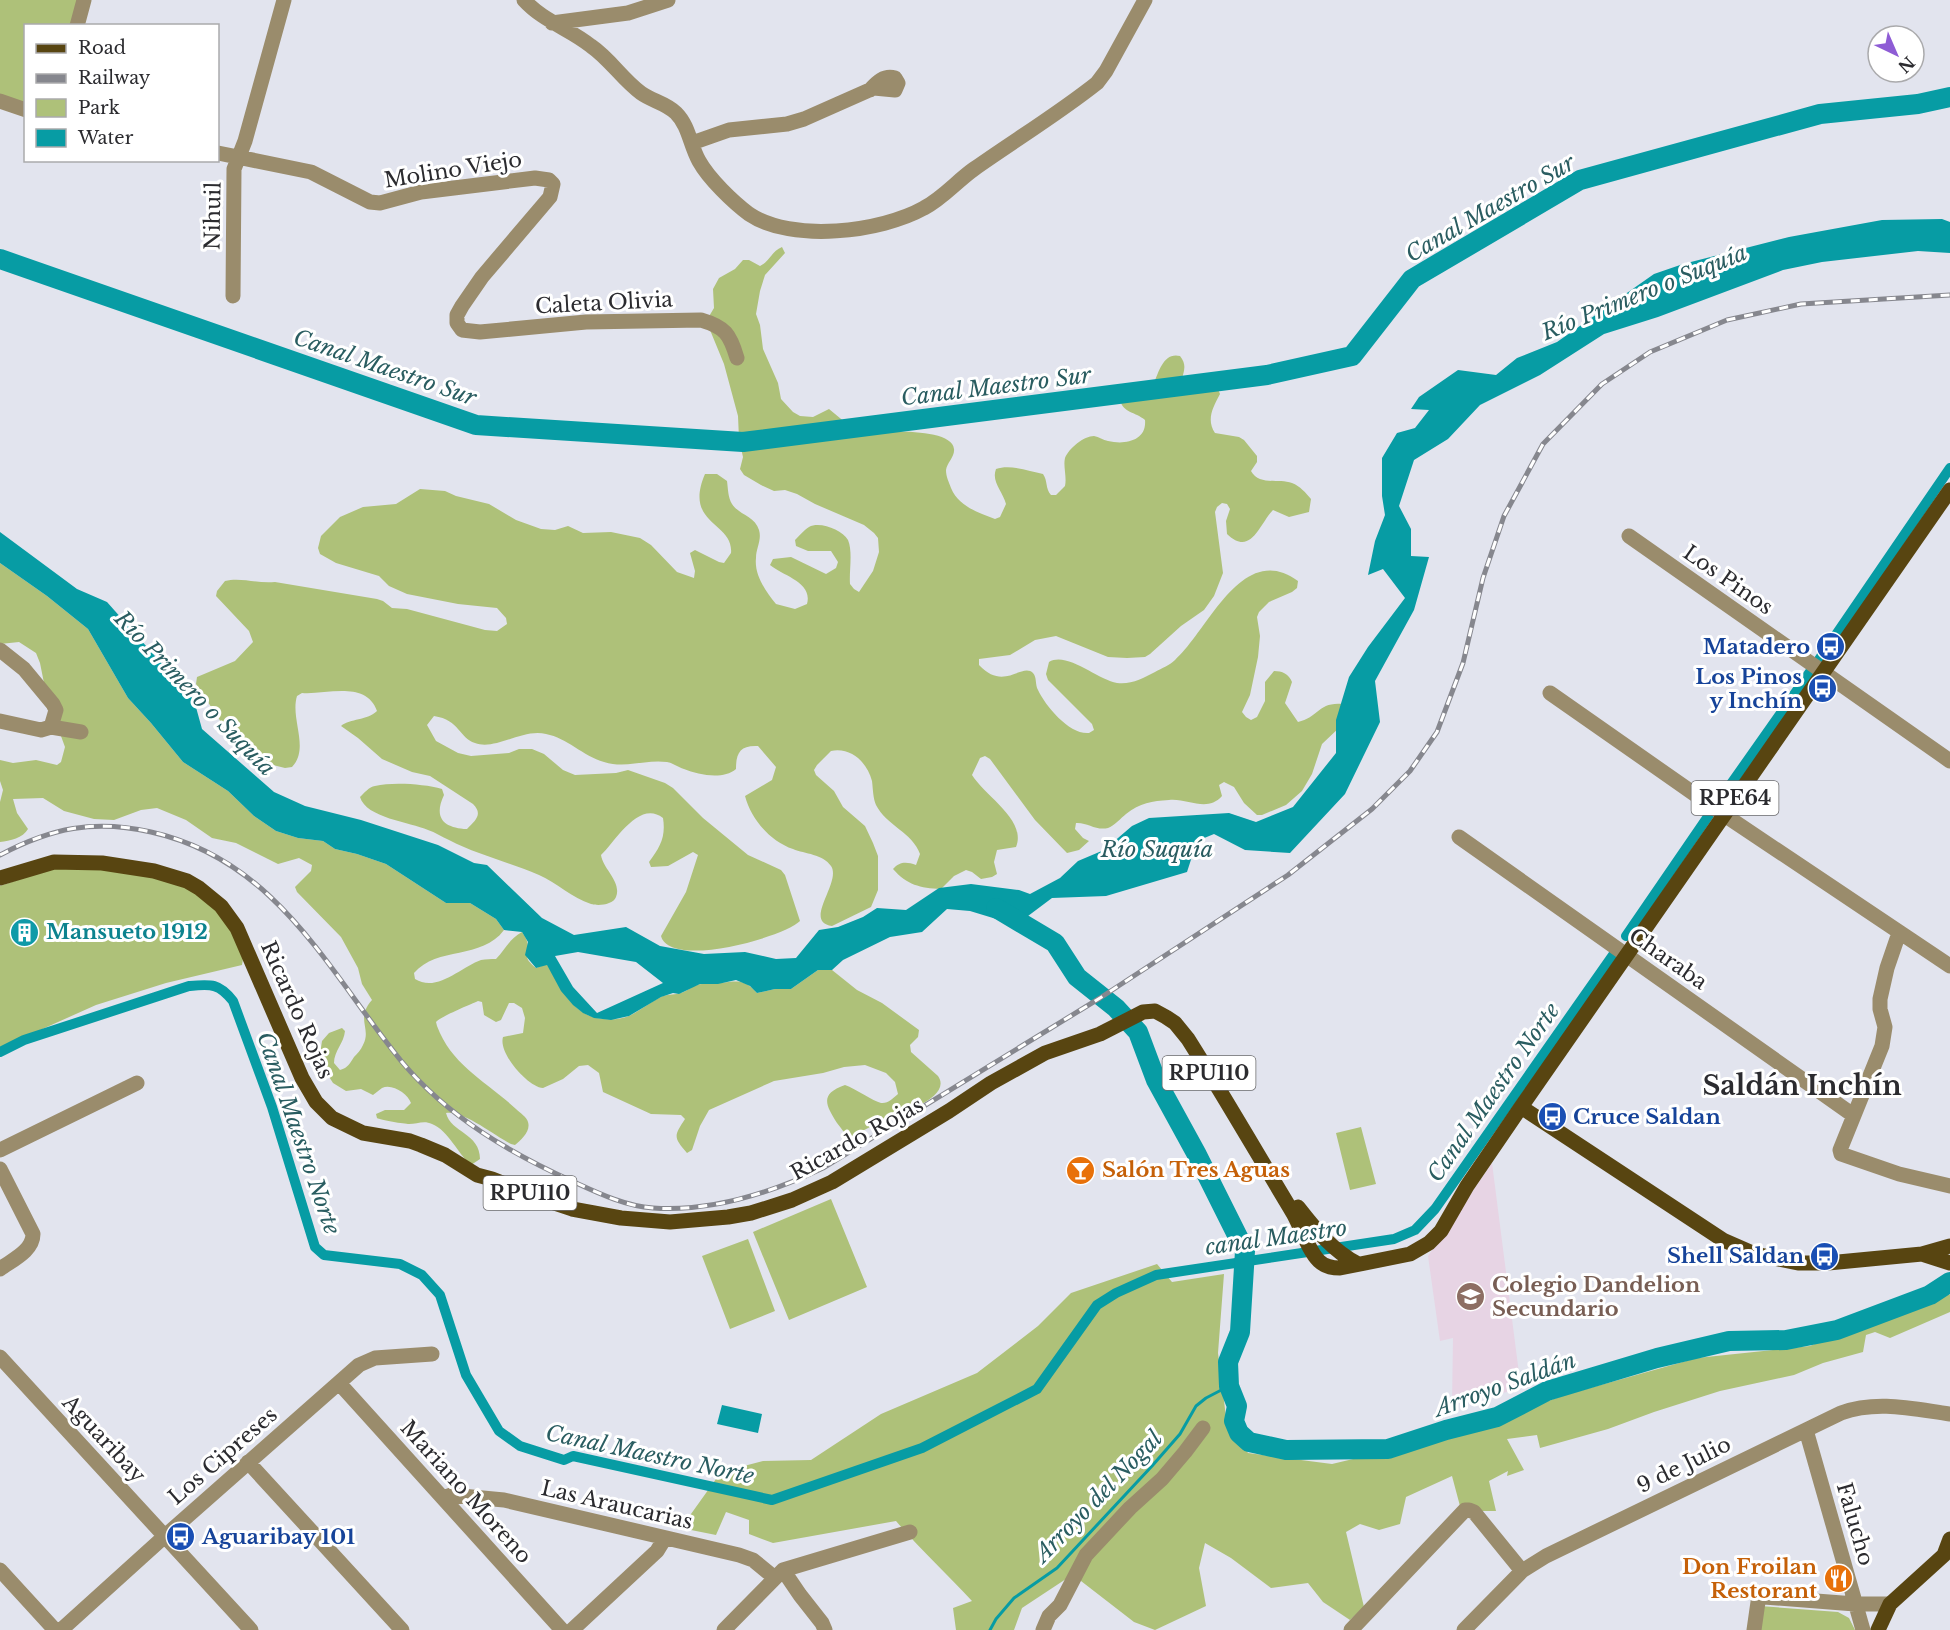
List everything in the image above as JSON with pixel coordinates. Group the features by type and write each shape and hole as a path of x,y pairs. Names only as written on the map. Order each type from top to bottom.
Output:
{"main road":[{"name":"RPE64","path":"1521,1107 1950,490"},
{"name":"Ricardo Rojas","path":"0,878 54,862 102,863 154,871 187,881 221,906 237,928 302,1078 316,1102 332,1118 363,1133 421,1144 445,1155 477,1175 548,1201 580,1211 621,1218 670,1222 728,1217 751,1213 792,1200 832,1182 991,1083 1045,1053 1112,1028 1149,1011 1161,1014 1179,1028 1259,1155 1305,1217 1327,1241 1344,1256 1358,1264 1410,1254 1429,1244 1441,1231 1467,1186 1521,1107"},
{"path":"1521,1107 1723,1239 1755,1254 1798,1263 1828,1263 1922,1254 1950,1247"},
{"path":"1950,1247 1947,1255 1950,1263"},
{"path":"1922,1254 1950,1263"},
{"path":"1878,1630 1890,1604 1949,1547"}],"street":[{"path":"77,24 84,0"},
{"name":"Nihuil","path":"233,296 234,169 245,141 284,0"},
{"path":"524,0 552,22 600,52 640,92 670,107 683,122 698,160 711,178 747,213 771,224 802,230 839,232 908,216 932,203 960,179 1097,82 1106,72 1145,0"},
{"path":"552,22 628,13 668,0"},
{"path":"692,143 729,130 787,124 804,119 870,90"},
{"path":"0,101 24,109"},
{"name":"Molino Viejo","path":"219,153 311,172 370,202 380,203 421,192 535,178 549,180 553,184 550,197 482,276 457,315 457,323"},
{"name":"Caleta Olivia","path":"457,323 462,330 480,332 586,322 701,320 716,324 727,333 737,358"},
{"name":"Los Pinos","path":"1629,536 1950,761"},
{"path":"0,650 24,669 53,704 56,710 51,727"},
{"path":"1550,693 1723,814 1950,966"},
{"path":"0,721 41,730 51,727 81,732"},
{"name":"Charaba","path":"1459,837 1853,1115"},
{"path":"1899,933 1887,968 1880,999 1885,1027 1882,1046 1840,1150 1841,1154 1899,1174 1950,1186"},
{"path":"0,1150 137,1083"},
{"path":"0,1169 33,1234 33,1241 29,1248 0,1269"},
{"name":"Los Cipreses","path":"61,1630 248,1462 366,1361 375,1358 432,1354"},
{"name":"Aguaribay","path":"0,1357 251,1630"},
{"name":"Mariano Moreno","path":"339,1383 562,1630"},
{"name":"9 de Julio","path":"1466,1629 1522,1571 1546,1556 1841,1413 1867,1406 1883,1406 1950,1414"},
{"path":"1043,1630 1049,1616 1060,1605 1086,1555 1130,1508 1162,1479 1203,1428"},
{"name":"Falucho","path":"1806,1430 1863,1630"},
{"path":"248,1462 402,1630"},
{"name":"Las Araucarias","path":"443,1498 451,1496 504,1500 753,1560 779,1574 800,1596 825,1630"},
{"path":"1351,1630 1464,1510 1474,1512 1522,1571"},
{"path":"723,1630 779,1574 910,1532"},
{"path":"572,1630 657,1551 665,1538"},
{"path":"0,1570 55,1630"},
{"path":"1754,1630 1759,1598 1890,1604"}],"shaded area":[{"name":"Colegio Dandelion Secundario","path":"1492,1163 1521,1389 1452,1404 1453,1338 1440,1341 1428,1256"}],"green space":[{"path":"0,0 84,0 77,24 24,24 24,110 0,101"},
{"path":"782,247 785,253 765,275 756,314 763,349 778,383 781,399 800,416 813,417 829,409 858,433 911,432 940,437 950,442 954,452 946,473 954,494 970,508 995,519 1000,517 1006,504 996,483 996,469 1013,468 1043,474 1049,492 1051,495 1056,495 1065,486 1065,458 1077,443 1094,436 1108,441 1121,442 1128,442 1139,437 1145,427 1145,420 1127,410 1120,400 1130,391 1154,383 1160,368 1170,357 1180,356 1184,363 1181,383 1189,391 1218,389 1220,394 1211,418 1215,433 1244,440 1257,456 1257,462 1251,471 1254,476 1298,486 1311,499 1309,512 1289,517 1273,510 1254,536 1242,542 1227,534 1226,521 1230,509 1227,504 1222,503 1217,507 1215,512 1223,573 1214,596 1204,610 1181,626 1145,657 1108,657 1056,636 1035,640 1010,655 979,659 979,665 988,673 996,676 1023,671 1033,673 1038,690 1059,719 1074,730 1089,733 1094,730 1092,724 1048,680 1046,674 1049,662 1065,660 1117,683 1127,683 1146,677 1175,660 1228,594 1243,580 1260,572 1278,571 1298,581 1297,588 1269,602 1259,612 1257,617 1260,636 1258,657 1250,695 1242,712 1251,720 1257,717 1265,701 1265,682 1274,671 1285,673 1292,682 1285,703 1298,722 1328,705 1342,704 1341,726 1322,744 1312,774 1302,791 1286,805 1257,815 1244,803 1234,787 1224,782 1219,785 1222,796 1210,804 1176,800 1157,801 1136,807 1108,828 1076,823 1075,829 1089,841 1079,850 1067,853 1035,820 990,759 985,756 980,758 972,775 1016,827 1018,837 1016,847 997,850 994,862 997,874 992,877 981,879 966,870 954,876 941,889 933,889 909,882 893,869 904,863 916,865 920,854 917,847 880,812 875,802 870,774 862,762 845,751 831,751 817,765 814,770 816,775 834,791 843,807 865,826 878,856 878,890 871,907 832,926 824,923 821,917 821,909 832,882 831,866 819,857 777,841 757,821 748,805 745,796 772,780 776,767 758,746 747,747 740,751 736,769 731,772 704,775 667,762 620,765 604,762 561,739 546,734 528,734 483,745 470,741 449,721 434,716 427,725 436,741 458,753 471,756 532,749 544,754 563,770 575,775 616,773 628,770 665,783 748,855 781,870 785,875 800,921 789,928 750,942 704,950 684,950 669,946 661,936 686,892 698,855 693,852 668,866 651,867 649,862 663,836 663,818 654,814 645,814 637,818 601,855 616,886 616,897 609,903 591,904 539,875 471,850 431,831 379,815 364,804 360,797 373,787 391,784 418,785 442,789 444,795 440,816 447,824 467,829 478,814 473,804 430,776 412,772 382,759 341,726 377,711 372,701 364,695 344,691 302,693 297,696 296,714 300,742 297,759 292,767 273,765 246,748 223,725 196,684 197,677 235,661 253,642 249,631 216,596 225,581 275,582 377,599 392,608 407,609 485,630 497,631 507,624 506,618 497,608 458,604 407,594 389,586 379,576 336,563 320,554 318,548 321,536 340,517 363,507 396,504 420,489 445,491 489,504 516,520 541,529 555,530 568,526 583,533 611,532 640,538 651,545 677,572 694,578 695,571 690,553 695,550 724,563 731,553 730,543 704,513 700,503 700,491 705,474 717,474 727,481 732,504 757,525 760,537 756,554 757,571 765,589 776,604 795,609 807,604 808,596 806,590 796,580 770,565 773,559 791,557 826,574 836,568 838,562 831,551 808,551 796,546 795,540 807,528 814,525 830,528 841,533 848,540 851,556 850,584 859,592 873,571 879,552 878,538 874,533 864,525 797,494 785,490 774,491 761,485 744,475 740,469 743,457 738,416 724,364 710,330 708,318 714,308 713,289 719,278 735,269 743,260 749,260 760,266"},
{"path":"0,563 47,596 88,629 128,698 183,762 228,791 254,816 276,831 298,838 323,841 335,849 386,864 446,903 470,903 496,919 504,930 484,946 447,955 424,965 414,973 415,979 432,983 481,960 496,959 522,932 527,941 527,958 531,964 536,968 547,964 569,1000 576,1007 593,1017 604,1019 628,1016 663,996 681,993 699,984 740,982 748,985 757,993 775,989 791,989 818,970 832,970 857,990 882,1003 919,1030 918,1037 910,1045 911,1052 938,1076 941,1084 938,1091 922,1104 851,1137 843,1131 833,1116 828,1105 828,1096 837,1088 845,1085 878,1102 886,1103 898,1094 895,1082 886,1073 865,1065 774,1081 709,1110 700,1126 692,1150 687,1153 677,1140 677,1133 685,1119 681,1115 651,1114 603,1092 599,1073 588,1065 579,1066 563,1079 543,1088 530,1082 522,1076 510,1060 503,1044 503,1037 523,1033 525,1018 522,1008 509,1003 501,1020 496,1022 484,1015 482,1002 478,1001 439,1020 436,1022 437,1026 451,1052 471,1072 526,1118 529,1125 523,1138 515,1145 511,1144 470,1119 446,1113 453,1125 471,1138 479,1150 480,1159 471,1165 448,1137 432,1124 423,1122 407,1124 377,1118 376,1114 385,1110 404,1110 411,1103 403,1093 390,1087 382,1088 373,1095 361,1089 346,1091 333,1083 319,1061 322,1041 329,1033 342,1028 345,1031 334,1063 340,1070 348,1065 361,1049 365,1039 364,1018 372,1000 362,984 358,968 341,937 297,892 295,887 311,871 312,865 299,858 278,864 236,843 212,838 186,820 157,808 141,810 114,820 94,819 64,811 43,798 13,799 17,813 28,829 20,837 0,842 0,802 3,790 0,781 0,760 13,763 36,760 57,765 61,762 65,747 47,698 36,653 19,642 0,644"},
{"path":"53,868 147,872 178,883 212,905 226,919 242,949 242,965 166,983 96,1005 0,1048 0,886"},
{"path":"1361,1127 1376,1184 1350,1190 1336,1133"},
{"path":"831,1199 867,1287 789,1320 753,1232"},
{"path":"748,1239 775,1311 730,1329 702,1256"},
{"path":"1157,1264 1172,1282 1224,1274 1218,1353 1226,1417 1248,1453 1332,1464 1450,1436 1565,1395 1697,1358 1810,1346 1944,1289 1950,1295 1950,1312 1890,1338 1875,1332 1866,1335 1863,1352 1823,1363 1794,1375 1720,1391 1608,1429 1540,1448 1537,1435 1507,1439 1524,1470 1507,1476 1508,1471 1489,1481 1496,1511 1478,1511 1460,1506 1452,1476 1406,1497 1400,1524 1379,1530 1360,1524 1346,1532 1364,1607 1350,1620 1323,1602 1308,1583 1271,1588 1231,1558 1205,1543 1199,1568 1206,1606 1155,1630 1134,1622 1072,1575 1022,1608 1014,1630 956,1630 953,1608 972,1601 896,1521 773,1543 749,1534 749,1520 726,1512 716,1535 681,1528 721,1472 763,1461 811,1460 881,1414 977,1373 1038,1326 1071,1293"},
{"path":"1760,1606 1838,1612 1849,1618 1855,1630 1757,1630"}],"water":[{"name":"Río Suquía","path":"1942,219 1950,222 1950,253 1918,251 1822,262 1783,270 1658,317 1604,334 1540,375 1480,405 1448,439 1414,460 1399,506 1411,529 1411,556 1429,557 1414,610 1375,681 1380,722 1345,794 1290,853 1245,850 1214,834 1197,841 1187,872 1106,896 1052,898 1016,925 970,911 947,909 922,932 890,937 843,960 832,970 818,970 791,989 775,989 757,993 750,986 736,980 718,984 700,984 679,994 673,993 661,997 629,1016 611,1020 594,1018 583,1013 561,991 547,965 536,968 525,955 528,942 522,932 504,930 496,919 470,903 446,903 386,864 335,849 323,841 298,838 276,831 254,816 228,791 183,762 128,698 88,629 47,596 0,563 0,532 77,589 107,602 194,700 202,729 274,792 305,806 361,820 438,845 474,863 487,865 542,918 574,935 626,927 660,946 704,954 745,952 776,959 796,958 819,930 838,927 863,917 877,908 906,910 939,888 971,884 1019,890 1030,894 1060,878 1078,861 1104,850 1132,826 1149,818 1229,813 1256,822 1293,807 1336,753 1336,720 1349,677 1368,647 1405,598 1383,569 1368,575 1375,541 1385,515 1382,496 1382,458 1397,433 1415,428 1429,410 1411,409 1419,397 1458,370 1496,375 1517,358 1557,342 1654,274 1683,264 1789,237 1882,220","holes":["578,952 636,962 663,983 597,1013 573,987 555,956"]},
{"path":"722,1405 762,1414 758,1433 717,1424"}],"waterway":[{"name":"Canal Maestro Sur","path":"0,259 476,425 743,442 1267,375 1352,356 1412,279 1580,180 1820,114 1918,104 1950,97"},
{"name":"Canal Maestro Norte","path":"1818,661 1950,468"},
{"name":"Canal Maestro Norte","path":"1719,801 1810,672"},
{"name":"Canal Maestro Norte","path":"1626,936 1709,815"},
{"name":"Arroyo Saldán","path":"996,908 1055,943 1077,977 1116,1008 1138,1032 1156,1080 1245,1251 1240,1332 1228,1362 1229,1386 1237,1406 1234,1421 1239,1433 1249,1442 1286,1450 1388,1449 1446,1430 1497,1417 1547,1391 1657,1358 1729,1341 1786,1340 1837,1330 1930,1295 1950,1282"},
{"name":"Canal Maestro Norte","path":"0,1052 24,1040 189,986 209,985 219,988 233,1001 272,1107 315,1247 324,1255 400,1264 422,1275 440,1295 466,1375 499,1431 520,1446 564,1460 573,1456 772,1500 922,1448 1037,1389 1097,1305 1116,1293 1156,1275 1394,1239 1415,1230 1435,1209 1613,955"},
{"name":"Arroyo del Nogal","path":"990,1630 1014,1598 1057,1568 1152,1466 1180,1434 1196,1406 1229,1386"}],"railway":[{"path":"0,855 55,832 92,826 111,826 151,832 195,846 233,867 266,893 296,923 402,1062 439,1100 481,1132 550,1171 602,1195 632,1205 653,1208 697,1207 762,1193 823,1168 1100,998 1288,875 1372,809 1410,771 1437,732 1463,663 1483,578 1504,516 1543,444 1602,384 1650,352 1727,320 1801,304 1950,295"}],"place":[{"name":"Matadero","path":"1831,647"},
{"name":"Los Pinos y Inchín","path":"1823,689"},
{"name":"Mansueto 1912","path":"25,932"},
{"name":"Cruce Saldan","path":"1552,1117"},
{"name":"Salón Tres Aguas","path":"1081,1170"},
{"name":"Shell Saldan","path":"1825,1256"},
{"name":"Colegio Dandelion Secundario","path":"1471,1297"},
{"name":"Aguaribay 101","path":"181,1537"},
{"name":"Don Froilan Restorant","path":"1838,1579"}],"district":[{"name":"Saldán Inchín","path":"1802,1086"}],"water label":[{"name":"Río Primero o Suquía","path":"1644,292"},
{"name":"Río Primero o Suquía","path":"195,693"},
{"name":"canal Maestro","path":"1276,1237"}]}
